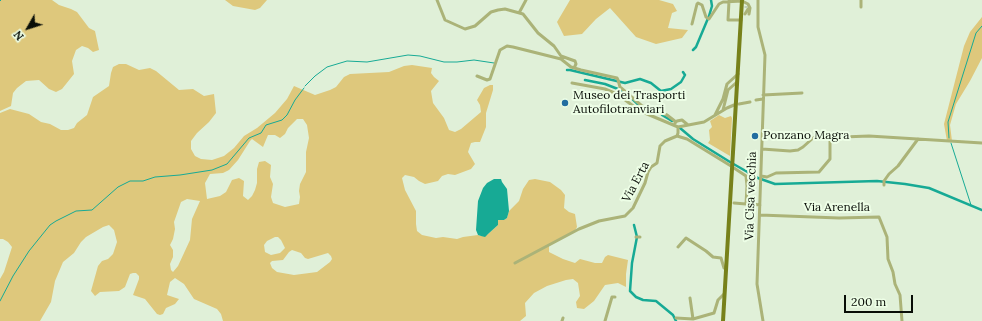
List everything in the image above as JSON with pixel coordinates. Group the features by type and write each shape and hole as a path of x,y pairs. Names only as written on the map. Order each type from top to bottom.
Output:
{"main road":[{"path":"723,321 741,20 746,7"}],"street":[{"path":"437,0 445,20 465,29 476,25 490,12 498,10 504,9 526,16 538,32 554,46 561,56 575,60 576,64 574,68"},
{"path":"519,13 526,0"},
{"name":"Via Cisa vecchia","path":"758,0 758,27 765,56 757,284 763,321"},
{"path":"861,0 861,7"},
{"path":"692,24 698,3 702,5 708,19 719,4 729,1 746,7"},
{"path":"729,1 728,20 741,20"},
{"path":"477,76 486,80 490,78 498,53 507,46 560,59 574,68 616,78 620,86 642,106 667,115 676,125 678,133 676,136 687,139 746,176 746,204 734,203"},
{"path":"714,116 723,99 727,84 738,74"},
{"path":"730,81 737,82"},
{"path":"723,110 728,90 737,82"},
{"path":"572,83 605,89 617,94 640,110 676,125 702,123 735,104 750,102"},
{"path":"732,87 737,90"},
{"path":"756,100 763,97 802,93"},
{"path":"726,97 727,102 735,104"},
{"path":"720,106 723,110"},
{"path":"676,125 682,120 688,125"},
{"name":"Via Erta","path":"515,263 579,229 599,221 625,216 633,208 651,167 657,163 660,146 665,141 676,136"},
{"path":"762,149 795,151 804,148 809,140 816,136 843,138 869,136 982,143"},
{"path":"761,179 776,173 819,172 830,159 830,136"},
{"path":"884,184 891,171 898,166 918,140"},
{"path":"751,204 760,205"},
{"name":"Via Arenella","path":"760,215 839,218 879,217 887,237 888,259 893,272 895,284 900,295 902,321"},
{"path":"678,247 686,238 704,249 713,257 721,258 724,268 726,268"},
{"path":"676,318 693,319 714,313 718,300 724,294"},
{"path":"605,321 612,297 615,297"},
{"path":"690,298 693,319"}],"shaded area":[{"path":"0,0 52,0 59,5 77,12 89,28 95,31 99,50 93,52 82,46 76,50 72,61 74,74 62,89 56,92 49,89 39,80 26,81 13,93 11,106 0,111"},
{"path":"225,0 267,0 260,8 255,10 233,6"},
{"path":"570,0 659,0 673,4 677,11 672,13 668,28 688,30 682,38 656,44 636,37 610,8 596,19 582,34 564,36 557,22"},
{"path":"982,17 982,58 956,104 950,125 952,141 947,141 944,124 964,46 970,32"},
{"path":"119,64 126,64 139,70 150,68 156,71 179,90 193,89 204,96 214,94 216,113 191,141 191,149 195,156 201,159 212,160 224,156 234,148 244,136 257,128 275,113 287,99 294,86 315,95 336,87 344,77 350,74 389,72 404,66 412,65 432,68 431,73 439,81 431,91 433,103 444,118 449,130 455,132 461,129 481,112 480,105 477,100 484,88 493,85 493,90 486,113 486,127 480,142 471,143 468,152 475,164 471,169 455,175 448,174 442,176 438,181 425,184 414,177 405,175 402,178 405,190 416,211 417,231 422,235 436,238 443,237 457,239 488,234 498,225 498,220 504,220 507,218 509,211 519,201 523,189 529,180 535,179 550,182 565,195 564,208 575,214 577,227 574,232 549,246 549,252 575,263 580,259 595,263 602,263 608,255 628,260 626,287 618,283 605,285 594,301 584,309 577,308 576,302 580,296 578,283 573,279 547,286 534,293 525,303 526,316 520,321 223,321 221,314 217,309 194,299 184,284 175,278 170,282 167,295 179,299 175,304 166,308 163,314 160,315 157,314 145,299 133,295 139,279 139,276 136,273 130,274 125,287 119,291 100,292 95,296 91,291 98,266 102,261 108,259 113,254 117,242 114,230 109,225 86,237 74,253 63,262 55,281 51,302 40,321 0,321 0,279 4,272 12,247 8,242 0,239 0,113 10,109 29,114 41,122 50,124 61,130 74,128 77,123 87,115 93,97 109,86 113,67","holes":["297,119 303,119 307,125 309,138 306,152 306,172 300,184 299,204 285,207 273,203 271,197 273,184 270,177 271,165 265,161 259,162 255,190 248,200 243,196 244,181 239,178 232,180 226,192 220,196 207,199 205,183 210,174 223,173 229,170 238,160 252,139 263,147 268,135 275,135 280,138 285,134 288,128","187,199 200,201 192,219 190,240 178,266 173,272 170,264 173,257 173,250 170,245 175,229 174,222 181,202","278,237 285,248 280,253 271,255 265,252 264,245 267,241","292,250 301,253 308,259 328,253 332,259 317,272 294,275 277,272 272,268 270,263 272,261 283,260"]},
{"path":"719,115 725,118 731,116 732,118 730,156 708,143 710,140 709,130 712,127 710,121"}],"water":[{"path":"494,179 501,179 507,189 509,211 507,218 504,220 498,220 498,225 485,237 478,235 476,230 478,201 483,188 487,183"}],"waterway":[{"path":"693,50 696,47 709,16 712,6 711,0"},
{"path":"949,138 948,122 976,33 982,26"},
{"path":"305,86 327,67 347,61 367,62 408,55 420,56 444,62 474,60 494,63"},
{"path":"567,70 625,83 640,79 651,83 661,91 671,89 681,82 685,75 683,72"},
{"path":"585,80 605,84 623,91"},
{"path":"0,301 13,276 29,251 50,225 76,211 92,210 118,187 130,181 143,181 155,177 212,170 227,164 249,138 261,133 266,125 282,120 287,115 295,100 304,88"},
{"path":"628,95 642,108 657,113"},
{"path":"662,115 672,121"},
{"path":"680,128 693,139 730,162 758,178 775,184 877,181 905,184 929,188 982,210"},
{"path":"951,143 971,205"},
{"path":"634,225 637,237 632,263 630,291 636,297 643,300 656,301 673,315 676,321"}],"place":[{"name":"Museo dei Trasporti Autofilotranviari","path":"565,103"},
{"name":"Ponzano Magra","path":"755,136"}]}
